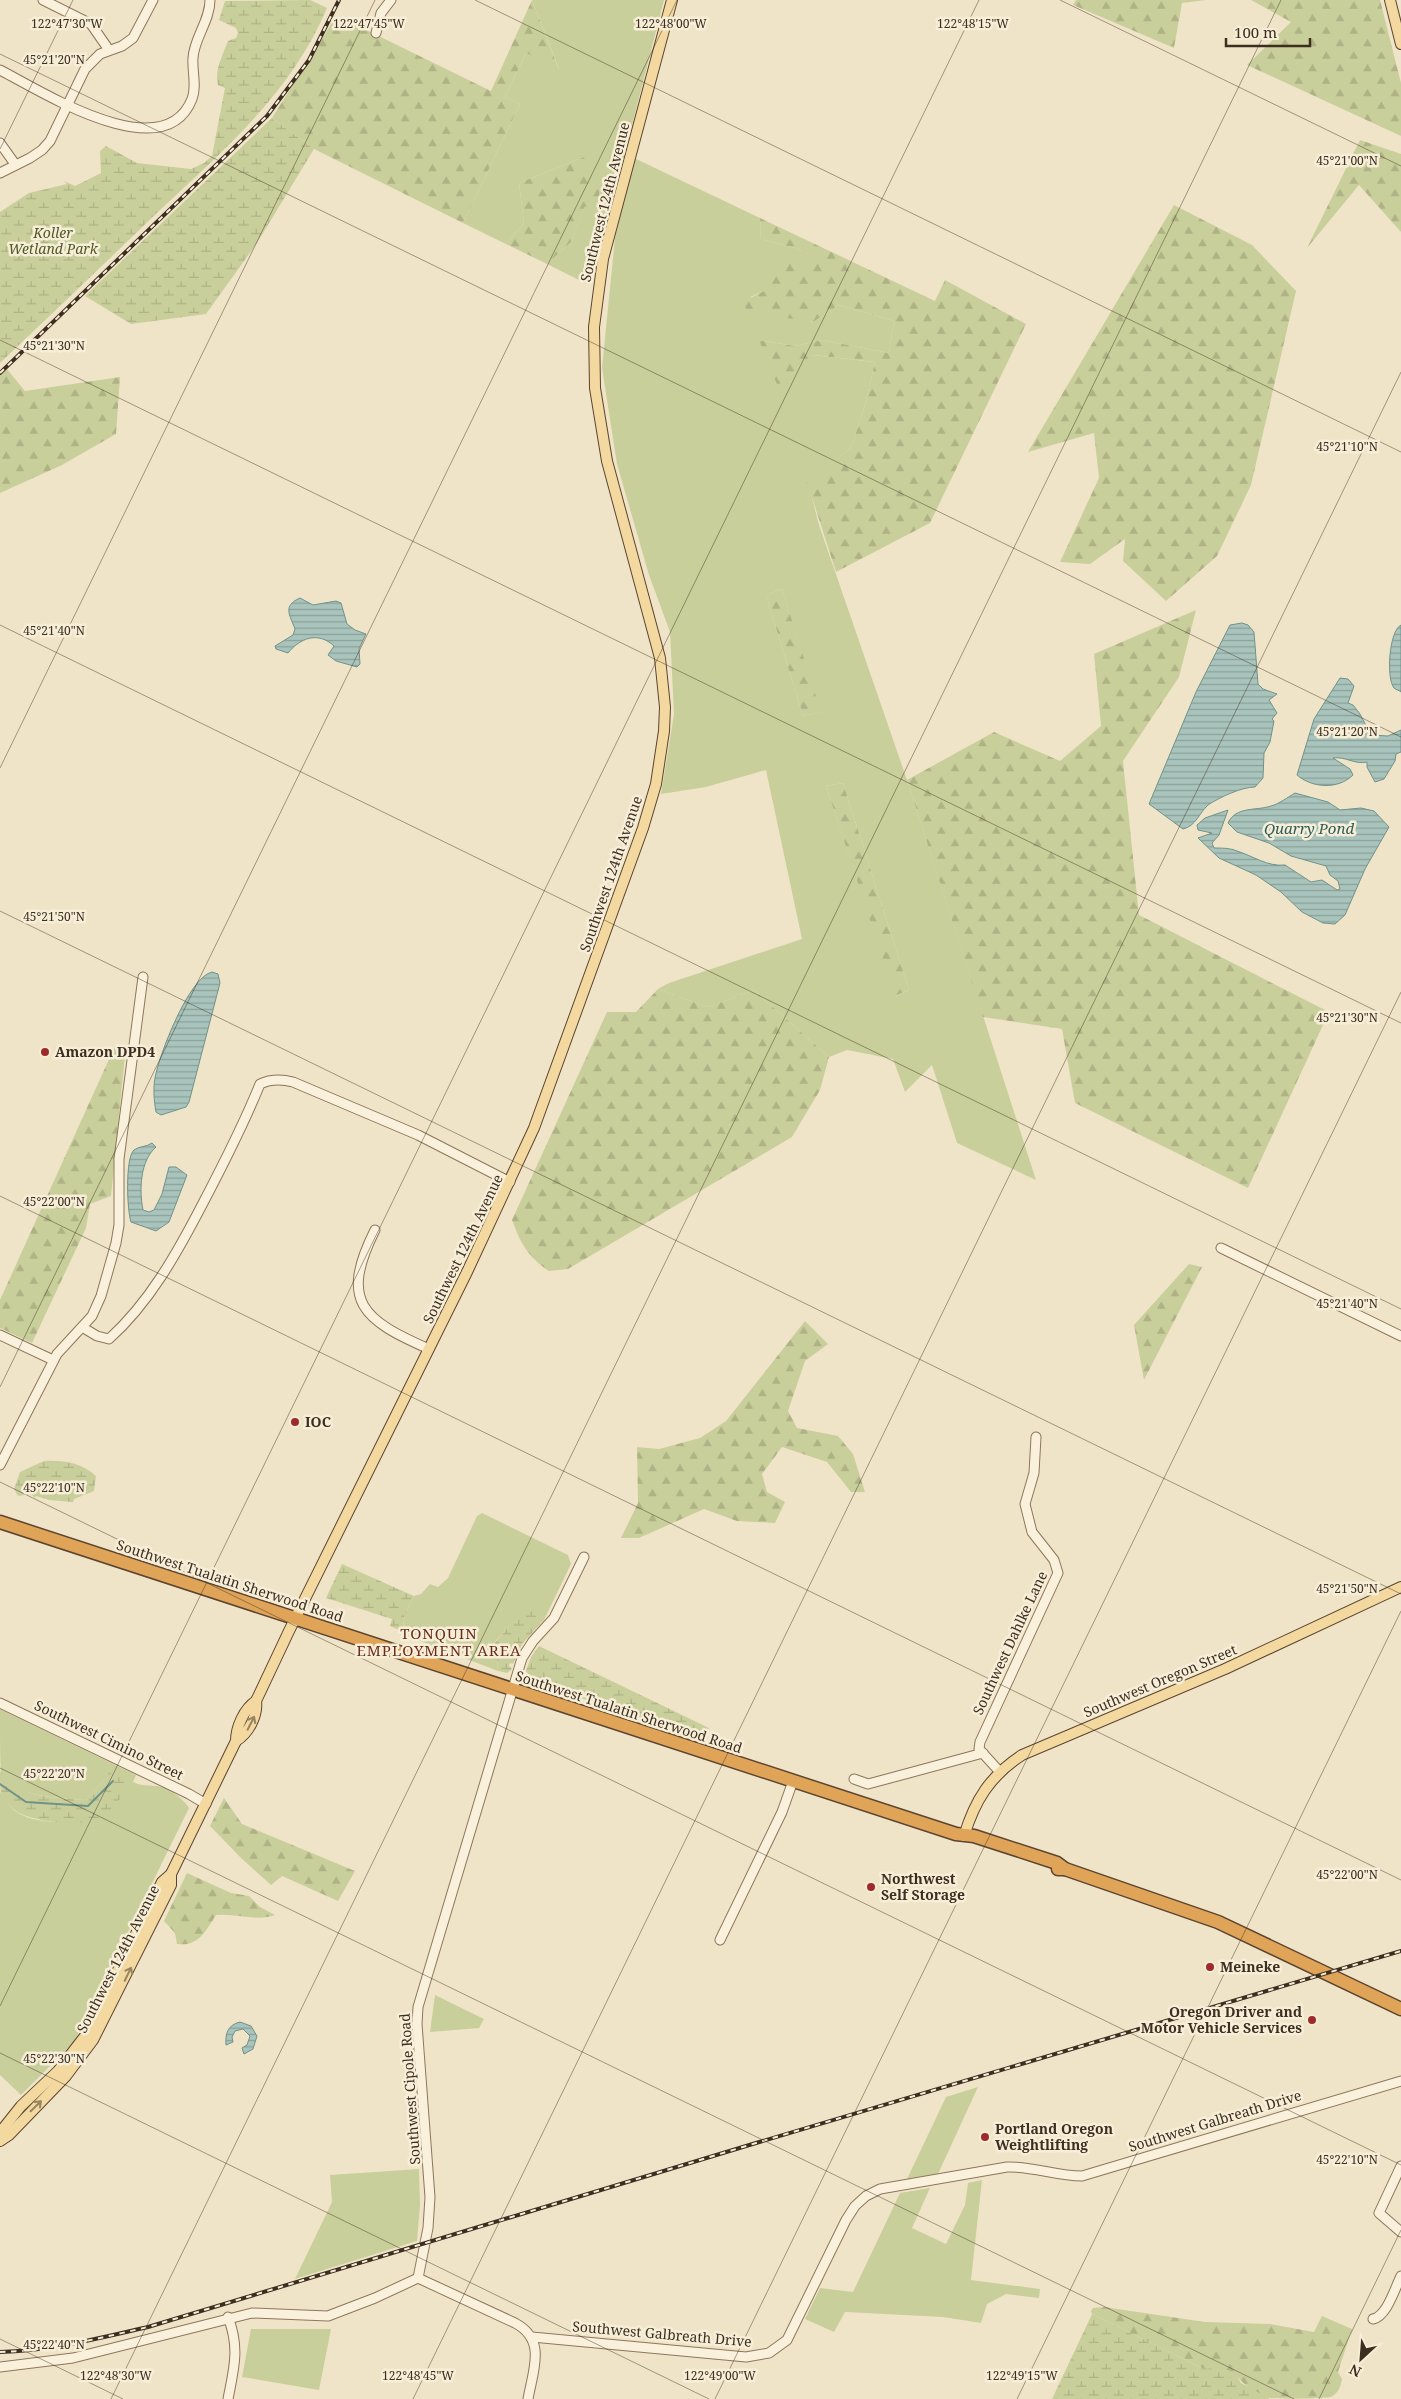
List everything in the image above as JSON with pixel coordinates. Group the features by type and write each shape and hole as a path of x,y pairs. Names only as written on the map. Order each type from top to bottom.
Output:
{"highway":[{"name":"Southwest Tualatin Sherwood Road","path":"0,1522 793,1781 964,1836 974,1836 1056,1863 1065,1869 1218,1922 1401,2008"}],"main road":[{"name":"Southwest 124th Avenue","path":"0,2140 9,2136 57,2085 93,2040 171,1885 171,1874 236,1741 236,1732 249,1706 256,1701 510,1182 549,1090 645,821 656,784 662,751 665,708 660,658 603,443 595,388 594,352 598,293 603,259 672,0"},
{"path":"1390,0 1401,44"},
{"name":"Southwest Oregon Street","path":"964,1836 976,1802 984,1789 999,1771 1028,1751 1225,1670 1401,1587"}],"street":[{"path":"43,0 91,24 109,50"},
{"path":"0,173 42,150 50,141 85,69 100,54 122,46 133,38 153,0"},
{"path":"0,70 111,123 142,129 156,129 175,121 190,104 193,97 195,87 193,58 208,16 210,0"},
{"path":"376,33 381,13 392,0"},
{"path":"0,143 15,164"},
{"path":"0,1465 53,1360 92,1316 101,1296 116,1243 119,1224 119,1159 143,977"},
{"path":"82,1327 97,1336 109,1339 127,1322 152,1292 188,1231 235,1143 260,1084 279,1080 292,1082 418,1135 510,1182"},
{"path":"374,1230 358,1273 361,1300 370,1314 382,1326 429,1349"},
{"path":"1221,1248 1401,1336"},
{"path":"0,1335 53,1360"},
{"name":"Southwest Dahlke Lane","path":"983,1753 979,1749 980,1742 1058,1573 1054,1560 1032,1532 1025,1504 1034,1473 1036,1437"},
{"name":"Southwest Cipole Road","path":"418,2278 428,2228 430,2197 417,2024 418,2006 522,1658 533,1640 554,1618 584,1557"},
{"name":"Southwest Cimino Street","path":"0,1703 206,1804"},
{"path":"854,1778 868,1784 983,1753 999,1771"},
{"path":"720,1940 782,1812 793,1781"},
{"name":"Southwest Galbreath Drive","path":"532,2337 746,2357 764,2355 787,2340 846,2220 861,2201 880,2189 1018,2166 1064,2176 1082,2176 1401,2081"},
{"path":"1401,2166 1379,2214 1401,2232"},
{"path":"1373,2319 1378,2317 1384,2309 1401,2276"},
{"path":"0,2367 72,2358 228,2318 262,2312 328,2316 361,2304 418,2278 515,2323 532,2337 536,2351 528,2399"},
{"path":"228,2318 235,2338 236,2354 228,2399"}],"green space":[{"name":"Koller Wetland Park","path":"310,0 327,8 295,67 276,93 208,165 0,363 0,212 29,193 67,184 64,181 75,186 101,173 100,151 106,146 137,163 191,169 204,163 212,156 225,88 218,85 218,68 228,41 236,38 238,33 236,28 219,20 225,1"},
{"path":"532,0 664,0 609,215 587,284 547,264 571,242 585,205 600,212 584,157 519,183 524,223 506,244 463,223 520,104 505,97 526,53 559,69"},
{"path":"532,0 559,70 526,53 505,97 520,104 463,223 314,149 272,118 335,18 344,19 491,91"},
{"path":"1076,0 1206,0 1182,3 1174,48 1073,5"},
{"path":"1251,0 1380,0 1401,83 1401,136 1247,65 1291,22"},
{"path":"272,118 314,149 257,243 206,314 131,324 85,296"},
{"path":"1360,140 1401,154 1401,232 1359,185 1307,248"},
{"path":"584,157 599,191 600,212 585,206 571,242 547,264 506,244 524,223 519,183"},
{"path":"634,158 760,218 761,239 795,248 825,260 807,261 766,290 750,297 813,322 839,305 894,321 889,353 822,340 795,346 759,340 812,355 875,362 865,405 851,448 808,482 819,525 907,780 1036,1180 957,1143 932,1065 905,1092 893,1059 847,1050 829,1057 754,990 708,1007 658,989 669,983 802,939 766,770 706,787 661,794 674,714 670,632 649,575 617,464 602,368 615,238","holes":["782,589 820,712 803,716 766,595","843,783 909,990 896,996 826,786"]},
{"path":"1174,205 1252,245 1296,291 1251,485 1217,556 1166,601 1123,561 1125,539 1090,564 1060,562 1099,478 1094,433 1028,452"},
{"path":"760,218 935,301 945,280 1026,324 930,523 836,572 807,482 851,448 865,405 875,362 813,355 783,399 759,340 795,346 822,340 889,353 894,321 839,305 813,322 748,312 742,302 766,290 771,260 823,260 795,248 761,239"},
{"path":"6,368 25,391 120,377 116,434 62,465 0,493 0,373"},
{"path":"782,589 821,712 803,716 766,595"},
{"path":"1196,610 1179,677 1123,761 1139,915 1329,1012 1248,1188 1075,1103 1062,1029 983,1017 907,780 994,732 1060,761 1101,726 1094,654"},
{"path":"843,783 909,990 895,996 826,786"},
{"path":"658,989 708,1007 754,990 829,1057 820,1090 792,1137 568,1269 549,1271 530,1255 512,1220 607,1012 636,1012"},
{"path":"126,1045 111,1196 90,1204 86,1228 32,1343 0,1328 0,1300 115,1046"},
{"path":"1189,1264 1202,1267 1144,1380 1134,1325"},
{"path":"805,1321 828,1344 805,1361 788,1411 797,1428 838,1436 853,1454 865,1492 851,1492 827,1462 782,1447 762,1474 767,1492 785,1502 775,1523 737,1521 704,1509 639,1538 621,1538 638,1503 637,1447 659,1449 700,1438 726,1421"},
{"path":"44,1461 66,1462 85,1468 96,1476 94,1491 74,1499 73,1502 49,1500 36,1496 35,1498 31,1494 18,1496 14,1489 20,1472"},
{"path":"482,1513 568,1555 571,1564 544,1620 541,1623 529,1609 509,1626 486,1652 497,1658 498,1671 402,1634 405,1615 414,1596 421,1594 430,1584 438,1587 448,1578 477,1516"},
{"path":"342,1564 414,1596 405,1615 402,1631 390,1626 392,1619 326,1598"},
{"path":"529,1608 541,1623 522,1644 513,1664 510,1663 511,1670 507,1673 498,1671 497,1658 486,1653 509,1626"},
{"path":"539,1646 709,1728 705,1735 699,1733 698,1736 535,1683 526,1671 531,1657"},
{"path":"0,1709 136,1775 133,1782 141,1785 161,1787 170,1791 179,1797 189,1808 74,2042 21,2095 0,2075 0,1792 15,1811 30,1818 48,1821 85,1822 105,1779 86,1800 51,1797 26,1792 7,1781 1,1772"},
{"path":"0,1771 8,1780 28,1792 50,1797 86,1800 109,1772 132,1782 113,1808 99,1819 80,1823 56,1822 33,1818 14,1810 1,1793"},
{"path":"224,1798 242,1824 355,1871 338,1901 282,1876 271,1885 241,1858 210,1826"},
{"path":"187,1873 231,1893 249,1896 260,1907 275,1915 254,1918 216,1915 201,1937 191,1943 177,1944 175,1933 164,1921"},
{"path":"435,1995 484,2019 479,2028 430,2032"},
{"path":"978,2087 938,2174 907,2179 946,2097"},
{"path":"419,2169 420,2205 417,2241 295,2279 332,2202 330,2175"},
{"path":"982,2180 971,2280 1040,2289 1039,2298 1006,2294 987,2304 981,2323 943,2317 845,2312 834,2332 805,2319 820,2288 853,2292 900,2193 930,2188 912,2228 946,2244 965,2205 968,2183"},
{"path":"1104,2307 1205,2322 1270,2324 1314,2332 1322,2316 1352,2329 1338,2372 1342,2379 1340,2387 1331,2397 1268,2398 1250,2389 1233,2374 1217,2369 1204,2369 1092,2314 1093,2308"},
{"path":"1092,2314 1204,2369 1222,2367 1235,2373 1241,2383 1270,2399 1052,2399"},
{"path":"251,2329 331,2329 319,2390 242,2377"}],"water":[{"path":"300,598 313,605 336,601 341,603 347,624 355,630 366,634 359,649 360,664 357,667 336,661 328,655 334,646 322,639 310,638 304,640 288,653 276,649 275,646 293,635 295,629 289,608 294,601"},
{"path":"1242,623 1248,625 1254,632 1258,684 1263,689 1277,694 1269,700 1277,713 1272,719 1274,721 1270,742 1264,753 1263,778 1255,787 1231,793 1208,805 1191,825 1183,829 1149,804 1196,692 1230,625"},
{"path":"1401,625 1401,692 1394,688 1392,683 1390,655 1394,636"},
{"path":"1340,678 1348,679 1354,686 1348,703 1353,705 1360,714 1371,735 1388,736 1401,730 1401,752 1396,754 1395,761 1384,779 1375,782 1367,767 1367,762 1363,763 1342,758 1333,758 1350,769 1353,775 1340,783 1325,786 1317,785 1297,775 1314,719"},
{"name":"Quarry Pond","path":"1295,793 1328,802 1340,810 1361,808 1374,811 1389,827 1365,869 1345,915 1335,924 1323,923 1302,912 1281,892 1256,875 1219,858 1198,838 1212,833 1198,830 1197,825 1205,818 1228,810 1219,835 1212,843 1214,848 1231,849 1267,863 1285,865 1311,882 1322,880 1337,890 1340,889 1338,881 1330,875 1326,866 1291,856 1269,843 1237,832 1228,823 1241,811 1274,805"},
{"path":"212,972 218,974 220,983 189,1102 186,1107 161,1115 156,1112 154,1091 155,1078 162,1052 176,1018 194,987 203,977"},
{"path":"152,1143 156,1147 147,1160 142,1176 141,1194 143,1210 149,1212 154,1210 162,1194 169,1167 176,1167 187,1175 169,1222 156,1231 131,1222 128,1196 128,1173 131,1155 134,1150"},
{"path":"240,2022 251,2026 257,2036 253,2049 244,2054 242,2048 247,2045 250,2036 243,2029 235,2031 232,2037 233,2042 226,2045 228,2030"}],"waterway":[{"path":"0,1784 26,1802 88,1806 113,1781"}],"railway":[{"path":"0,373 267,116 309,60 339,0"},
{"path":"0,2352 56,2347 148,2327 1401,1951"}],"place":[{"name":"Amazon DPD4","path":"45,1052"},
{"name":"IOC","path":"295,1422"},
{"name":"Northwest Self Storage","path":"871,1887"},
{"name":"Meineke","path":"1210,1967"},
{"name":"Oregon Driver and Motor Vehicle Services","path":"1312,2020"},
{"name":"Portland Oregon Weightlifting","path":"985,2137"}],"district":[{"name":"TONQUIN EMPLOYMENT AREA","path":"439,1642"}]}
